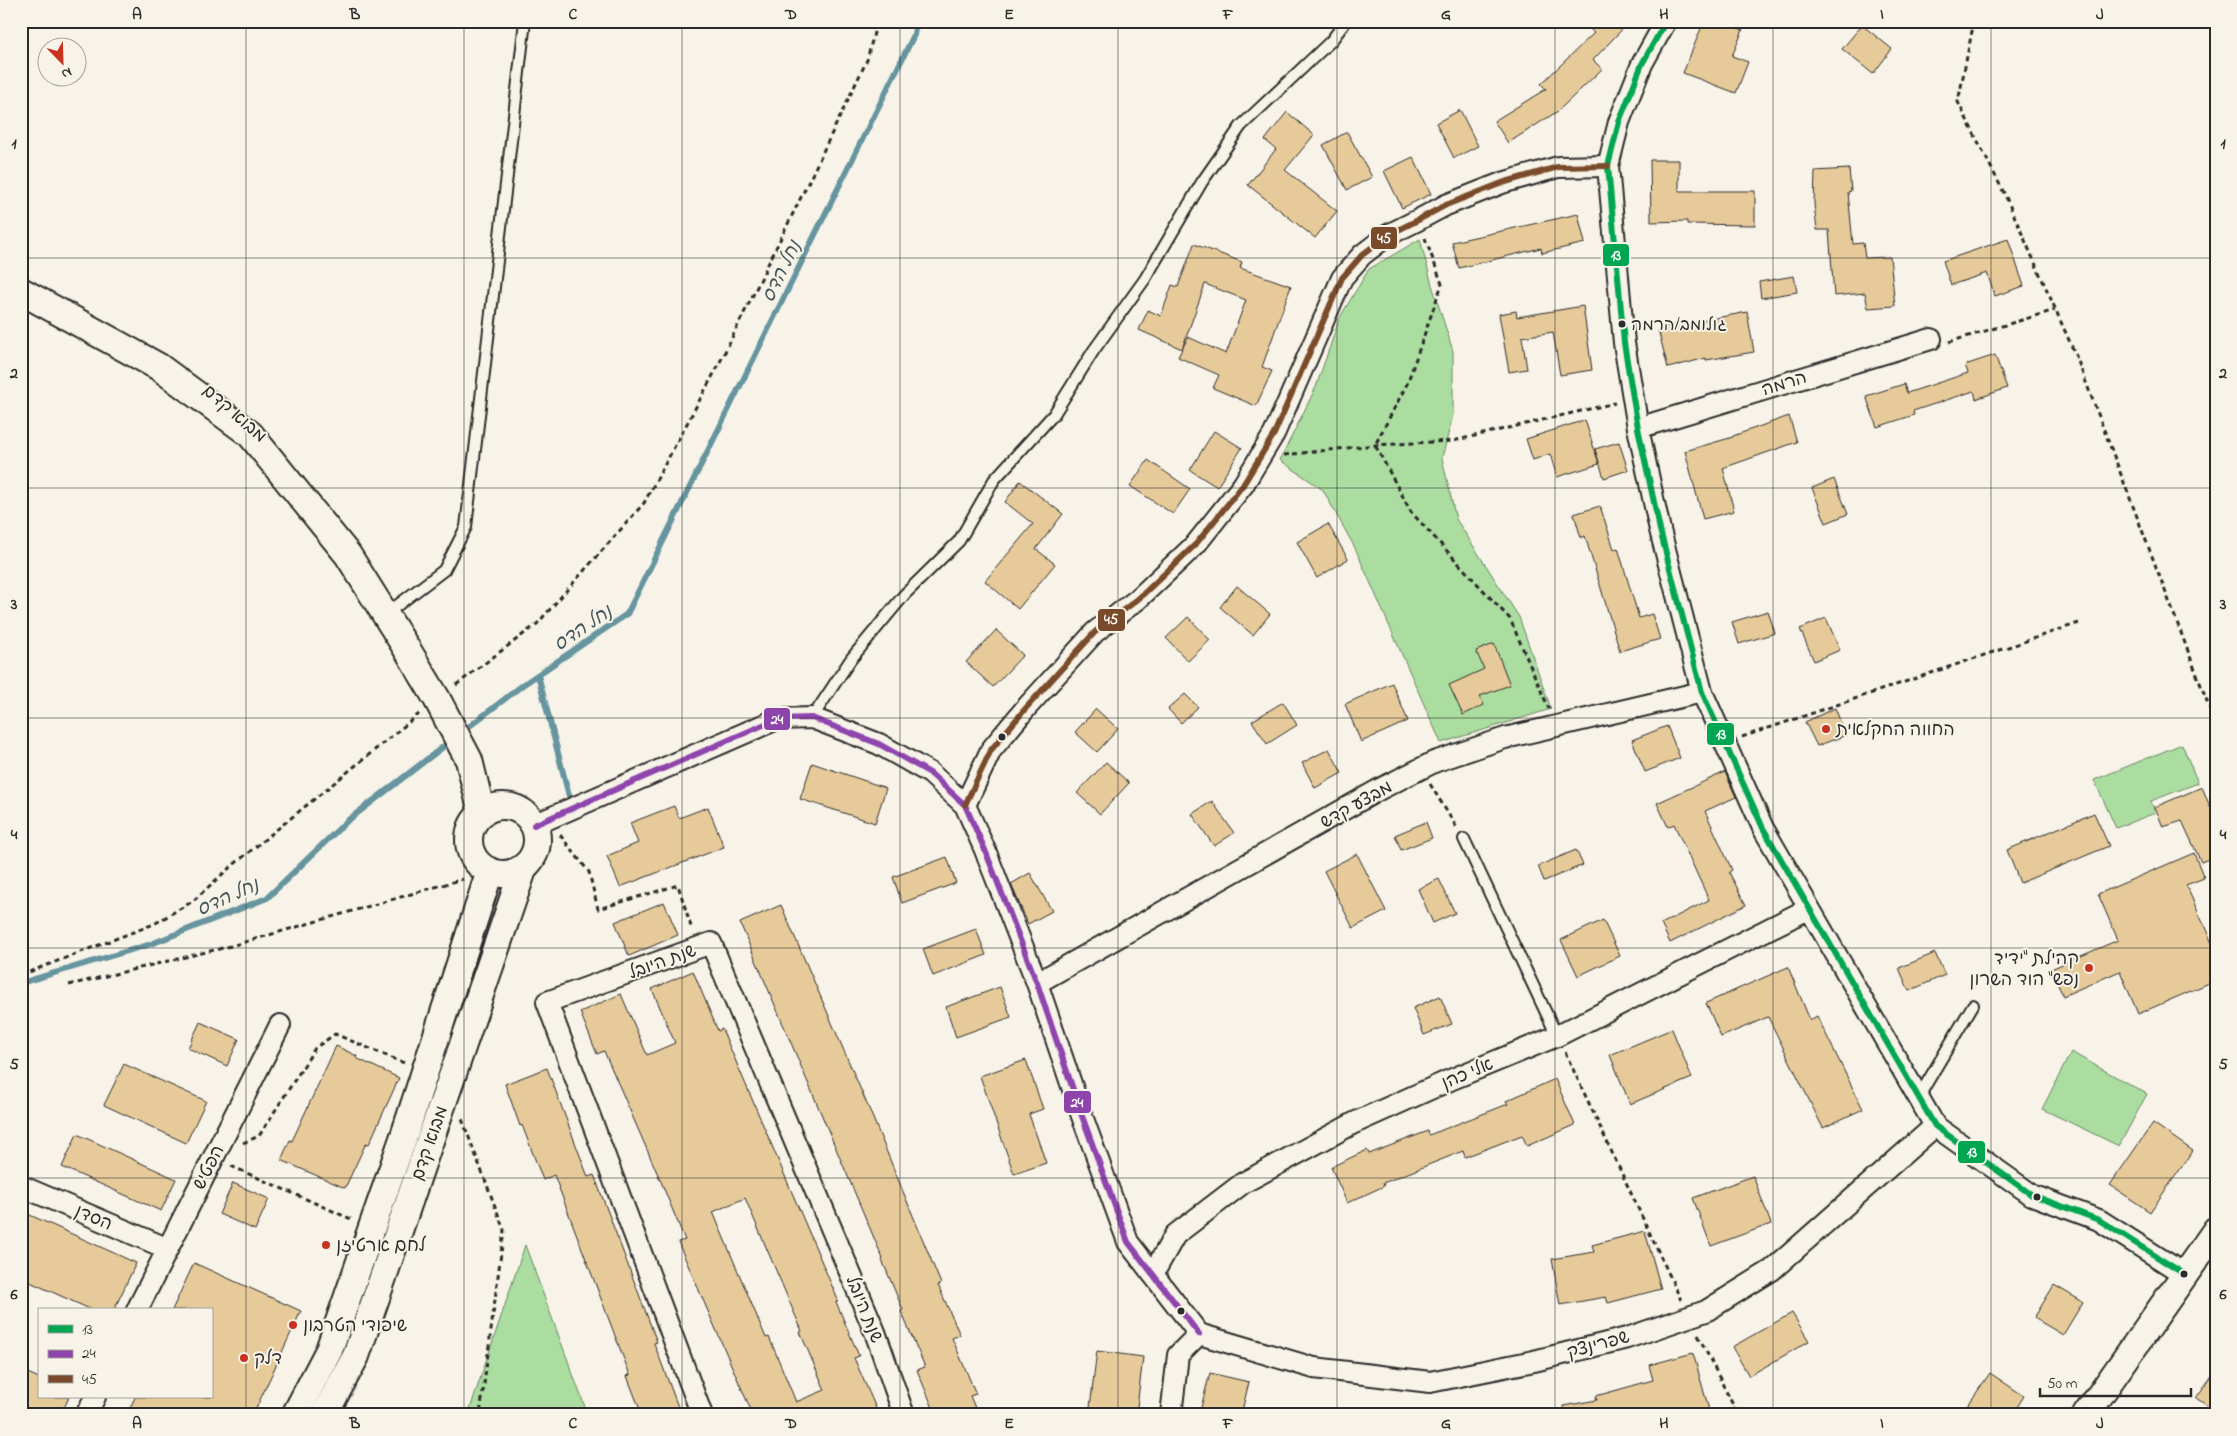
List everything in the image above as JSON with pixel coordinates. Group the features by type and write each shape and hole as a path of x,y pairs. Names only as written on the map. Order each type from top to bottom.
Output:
{"street":[{"path":"1666,21 1642,64 1619,122 1608,166 1624,343 1638,428 1660,530 1702,692 1763,828 1808,909 1935,1126 2032,1196 2099,1220 2184,1274"},
{"path":"965,805 991,750 997,743 1096,632 1138,599 1196,544 1243,485 1274,434 1342,278 1362,255 1388,236 1446,205 1502,183 1558,167 1608,166"},
{"name":"מבוא קדם","path":"21,279 37,285 167,357 258,428 356,551 385,614"},
{"name":"מבוא קדם","path":"21,291 159,367 250,434 348,555 385,614 445,698 469,760 482,813"},
{"name":"הרמה","path":"1638,428 1931,339"},
{"name":"מבצע קדש","path":"1037,983 1380,790 1434,762 1505,738 1702,692"},
{"path":"541,822 536,849 524,867 514,872 501,874 481,866 469,844 474,822 482,813 500,806 510,806 541,822 777,720 812,718 879,744 930,773 965,805 985,850 1037,983 1082,1116 1128,1242 1199,1334 1178,1356 1171,1415"},
{"name":"מבוא קדם","path":"324,1415 356,1356 524,867"},
{"name":"מבוא קדם","path":"295,1415 329,1350 425,1072 490,871"},
{"name":"אלי כהן","path":"1153,1274 1175,1235 1243,1183 1354,1123 1450,1080 1557,1036 1808,909"},
{"name":"שנת היובל","path":"702,1415 547,1002 711,942 875,1332 904,1415"},
{"name":"הפטיש","path":"138,1308 166,1248 280,1025"},
{"name":"שפרינצק","path":"1199,1334 1314,1368 1430,1382 1534,1361 1618,1340 1706,1311 1772,1270 1935,1126"},
{"name":"הסדן","path":"21,1186 166,1248"},
{"path":"2086,1415 2216,1230"},
{"path":"86,1415 94,1398"}],"lane":[{"path":"385,614 444,570 466,528 525,21"},
{"path":"812,718 851,659 905,594 959,541 994,480 1054,414 1094,350 1145,279 1202,182 1241,126 1331,41 1346,21"},
{"path":"1464,839 1557,1036"},
{"path":"1918,1098 1973,1006"}],"path":[{"path":"21,975 154,924 193,901 235,864 537,624 644,503 718,366 815,168 867,60 877,21"},
{"path":"1974,21 1958,102 2005,195 2076,356 2216,725"},
{"path":"1375,445 1406,384 1442,284 1418,220"},
{"path":"1931,339 1947,343 2055,310"},
{"path":"1258,459 1375,445 1453,441 1633,399"},
{"path":"1375,445 1411,512 1510,619 1556,726"},
{"path":"1725,743 2079,623"},
{"path":"1420,769 1464,839"},
{"path":"541,822 589,872 598,909 678,885 698,948"},
{"path":"69,985 231,946 490,871"},
{"path":"213,1157 259,1136 315,1048 335,1034 425,1072"},
{"path":"1557,1036 1688,1317 1738,1415"},
{"path":"449,1085 504,1230 480,1415"},
{"path":"213,1157 372,1229"}],"green space":[{"path":"1420,239 1453,351 1453,415 1442,458 1456,519 1519,617 1551,709 1441,743 1355,548 1323,490 1280,460 1316,387 1340,317 1369,269"},
{"path":"2182,744 2198,783 2151,801 2155,813 2116,828 2094,780"},
{"path":"2071,1052 2147,1094 2119,1146 2042,1109"},
{"path":"525,1245 588,1415 468,1415"}],"building":[{"path":"1582,21 1630,21 1593,60 1602,69 1558,111 1508,143 1494,121 1546,89 1541,84 1594,33"},
{"path":"1704,21 1720,21 1743,30 1732,56 1748,62 1736,93 1683,73"},
{"path":"1862,25 1892,49 1873,74 1842,49"},
{"path":"1460,110 1478,146 1454,158 1436,123"},
{"path":"1287,112 1314,135 1285,170 1337,211 1315,238 1248,185 1276,149 1265,140"},
{"path":"1347,132 1372,177 1347,190 1323,145"},
{"path":"1413,157 1431,194 1402,208 1384,171"},
{"path":"1650,160 1679,160 1679,191 1755,191 1755,225 1687,224 1687,221 1651,222"},
{"path":"1849,169 1851,191 1848,192 1853,244 1863,243 1865,258 1890,257 1895,306 1868,308 1865,293 1834,296 1829,230 1817,230 1814,204 1815,171"},
{"path":"1578,214 1585,243 1542,253 1541,248 1459,268 1452,242"},
{"path":"2008,239 2024,286 1995,296 1987,273 1951,285 1943,261"},
{"path":"1194,244 1242,262 1240,268 1291,286 1262,367 1272,371 1256,406 1213,388 1219,375 1178,357 1182,349 1139,330 1148,310 1161,316 1172,285 1178,287","holes":["1205,284 1246,300 1226,354 1188,337 1182,349"]},
{"path":"1794,276 1797,292 1761,298 1759,282"},
{"path":"1583,306 1592,370 1560,375 1553,332 1522,337 1527,369 1509,372 1499,314 1516,311 1517,317"},
{"path":"1747,312 1754,352 1706,360 1706,358 1668,368 1658,329 1684,322 1685,324"},
{"path":"1995,355 2007,388 1976,399 1974,391 1913,411 1914,415 1877,427 1866,396 1904,384 1907,393 1968,373 1965,365"},
{"path":"1789,416 1797,442 1723,468 1734,511 1703,519 1685,451 1733,437"},
{"path":"1585,420 1599,464 1557,477 1550,454 1533,460 1526,439"},
{"path":"1214,431 1242,448 1217,487 1190,470"},
{"path":"1619,442 1628,470 1604,478 1595,449"},
{"path":"1148,460 1190,489 1173,514 1130,486"},
{"path":"1834,479 1848,514 1826,523 1812,488"},
{"path":"1020,481 1063,514 1036,549 1055,564 1018,609 985,581 1033,524 1005,502"},
{"path":"1600,506 1614,549 1618,548 1639,618 1652,614 1660,639 1620,651 1585,536 1581,538 1574,514"},
{"path":"1328,524 1348,559 1317,578 1297,542"},
{"path":"1237,586 1270,614 1253,635 1220,607"},
{"path":"1768,611 1775,633 1739,644 1732,622"},
{"path":"1188,617 1210,640 1188,661 1166,638"},
{"path":"1826,618 1840,650 1814,661 1800,629"},
{"path":"996,630 1023,655 993,687 966,662"},
{"path":"1494,644 1510,685 1480,696 1484,705 1463,715 1449,685 1484,669 1476,651"},
{"path":"1392,683 1408,721 1361,742 1345,704"},
{"path":"1185,694 1198,707 1181,723 1168,709"},
{"path":"1283,702 1297,725 1267,744 1252,721"},
{"name":"החווה החקלאית","path":"1835,708 1846,735 1817,746 1805,722"},
{"path":"1096,709 1118,729 1097,752 1075,732"},
{"path":"1667,726 1680,758 1645,772 1632,740"},
{"path":"1329,749 1342,773 1315,788 1302,763"},
{"path":"1106,762 1129,783 1100,814 1077,793"},
{"path":"812,763 886,788 875,823 800,799"},
{"path":"1725,772 1736,797 1705,811 1732,870 1729,872 1746,905 1670,943 1661,924 1709,900 1674,824 1668,827 1657,803"},
{"path":"2202,787 2216,821 2216,856 2201,862 2182,821 2163,827 2155,807"},
{"path":"1212,801 1234,833 1214,846 1192,814"},
{"path":"674,806 679,818 708,807 724,847 620,887 607,856 638,843 630,823"},
{"path":"2094,813 2109,846 2020,883 2007,850"},
{"path":"1426,822 1432,838 1401,850 1395,835"},
{"path":"1576,850 1583,865 1544,881 1538,866"},
{"path":"2194,853 2204,878 2186,885 2216,952 2216,980 2138,1014 2120,971 2063,996 2051,969 2118,940 2098,894"},
{"path":"1357,854 1386,911 1353,928 1324,871"},
{"path":"947,857 956,883 902,903 893,877"},
{"path":"1030,873 1052,911 1028,924 1011,884"},
{"path":"1439,879 1455,913 1433,923 1418,889"},
{"path":"664,902 678,935 629,956 615,922"},
{"path":"781,905 870,1111 941,1284 938,1285 960,1335 952,1338 976,1394 970,1396 978,1415 936,1415 917,1370 925,1367 901,1311 903,1310 883,1259 740,923"},
{"path":"1603,920 1620,956 1578,976 1561,940"},
{"path":"976,929 986,955 933,976 923,949"},
{"path":"1935,953 1945,975 1909,991 1899,968"},
{"path":"1788,967 1810,1020 1817,1016 1863,1109 1823,1128 1768,1017 1721,1037 1706,1003"},
{"path":"693,971 718,1031 722,1029 838,1300 836,1302 859,1356 854,1358 879,1415 753,1415 678,1242 685,1240 662,1184 604,1051 597,1054 580,1012 621,994 647,1055 675,1043 652,989","holes":["745,1198 802,1331 800,1332 825,1390 796,1402 769,1337 766,1338 713,1212"]},
{"path":"1000,987 1011,1017 956,1037 946,1007"},
{"path":"1440,996 1452,1024 1424,1035 1413,1008"},
{"path":"200,1022 239,1039 227,1066 188,1048"},
{"path":"1672,1029 1692,1078 1630,1104 1610,1055"},
{"path":"336,1046 357,1056 356,1058 399,1078 369,1144 366,1143 345,1188 281,1160 290,1140 292,1141"},
{"path":"1026,1060 1043,1109 1029,1114 1046,1163 1014,1174 980,1076"},
{"path":"124,1064 206,1101 186,1143 104,1105"},
{"path":"547,1068 588,1177 594,1175 657,1342 654,1343 681,1415 642,1415 627,1376 630,1375 554,1175 543,1180 522,1125 520,1126 505,1084"},
{"path":"1555,1079 1575,1125 1527,1146 1522,1135 1465,1157 1463,1151 1383,1183 1384,1186 1347,1203 1331,1167 1367,1150 1369,1154 1428,1131 1429,1135 1508,1104 1506,1101"},
{"path":"2153,1123 2193,1151 2150,1212 2110,1185"},
{"path":"77,1134 176,1179 161,1211 62,1167"},
{"path":"1753,1176 1771,1224 1711,1246 1693,1198"},
{"path":"233,1183 269,1199 255,1230 219,1214"},
{"path":"21,1211 136,1263 115,1308 88,1308 21,1278"},
{"path":"1645,1231 1661,1289 1608,1303 1606,1297 1560,1305 1552,1259 1594,1252 1592,1245"},
{"path":"194,1263 301,1311 253,1415 127,1415 135,1398 212,1398 212,1308 173,1308"},
{"path":"2054,1285 2083,1302 2063,1335 2034,1318"},
{"path":"1792,1313 1809,1341 1749,1376 1732,1347"},
{"path":"1097,1351 1143,1357 1136,1415 1089,1415"},
{"path":"1693,1353 1709,1410 1690,1415 1663,1415 1661,1409 1641,1415 1565,1415 1564,1406 1597,1400 1596,1396 1653,1380 1649,1365"},
{"path":"21,1370 38,1378 38,1398 69,1398 61,1415 21,1415"},
{"path":"2216,1370 2216,1397 2209,1407 2196,1398"},
{"path":"1210,1373 1249,1382 1241,1415 1199,1415"},
{"path":"1990,1373 2024,1396 2012,1415 1961,1415"}],"waterway":[{"name":"נחל הדס","path":"462,732 524,684 627,614 914,35 916,21"},
{"path":"538,675 569,796"},
{"name":"נחל הדס","path":"21,983 151,944 267,898 347,821 452,740"}],"transit line":[{"name":"13","path":"1666,21 1642,64 1619,122 1608,166 1624,343 1638,428 1660,530 1702,692 1763,828 1935,1126 2032,1195 2099,1220 2184,1274"},
{"name":"45","path":"965,805 991,750 1026,708 1095,632 1138,599 1196,544 1243,485 1274,434 1342,278 1362,255 1388,235 1446,205 1502,183 1558,167 1608,166"},
{"name":"24","path":"534,825 777,719 812,718 879,744 930,773 965,805 985,850 1037,983 1082,1116 1128,1242 1199,1334"}],"place":[{"name":"גולומב/הרמה","path":"1622,324"},
{"name":"החווה החקלאית","path":"1826,729"},
{"name":"קהילת \"ידיד נפש\" הוד השרון","path":"2089,968"},
{"name":"לחם ארטיזן","path":"326,1245"},
{"name":"שיפודי הטרבון","path":"293,1325"},
{"name":"דלק","path":"244,1358"}]}
